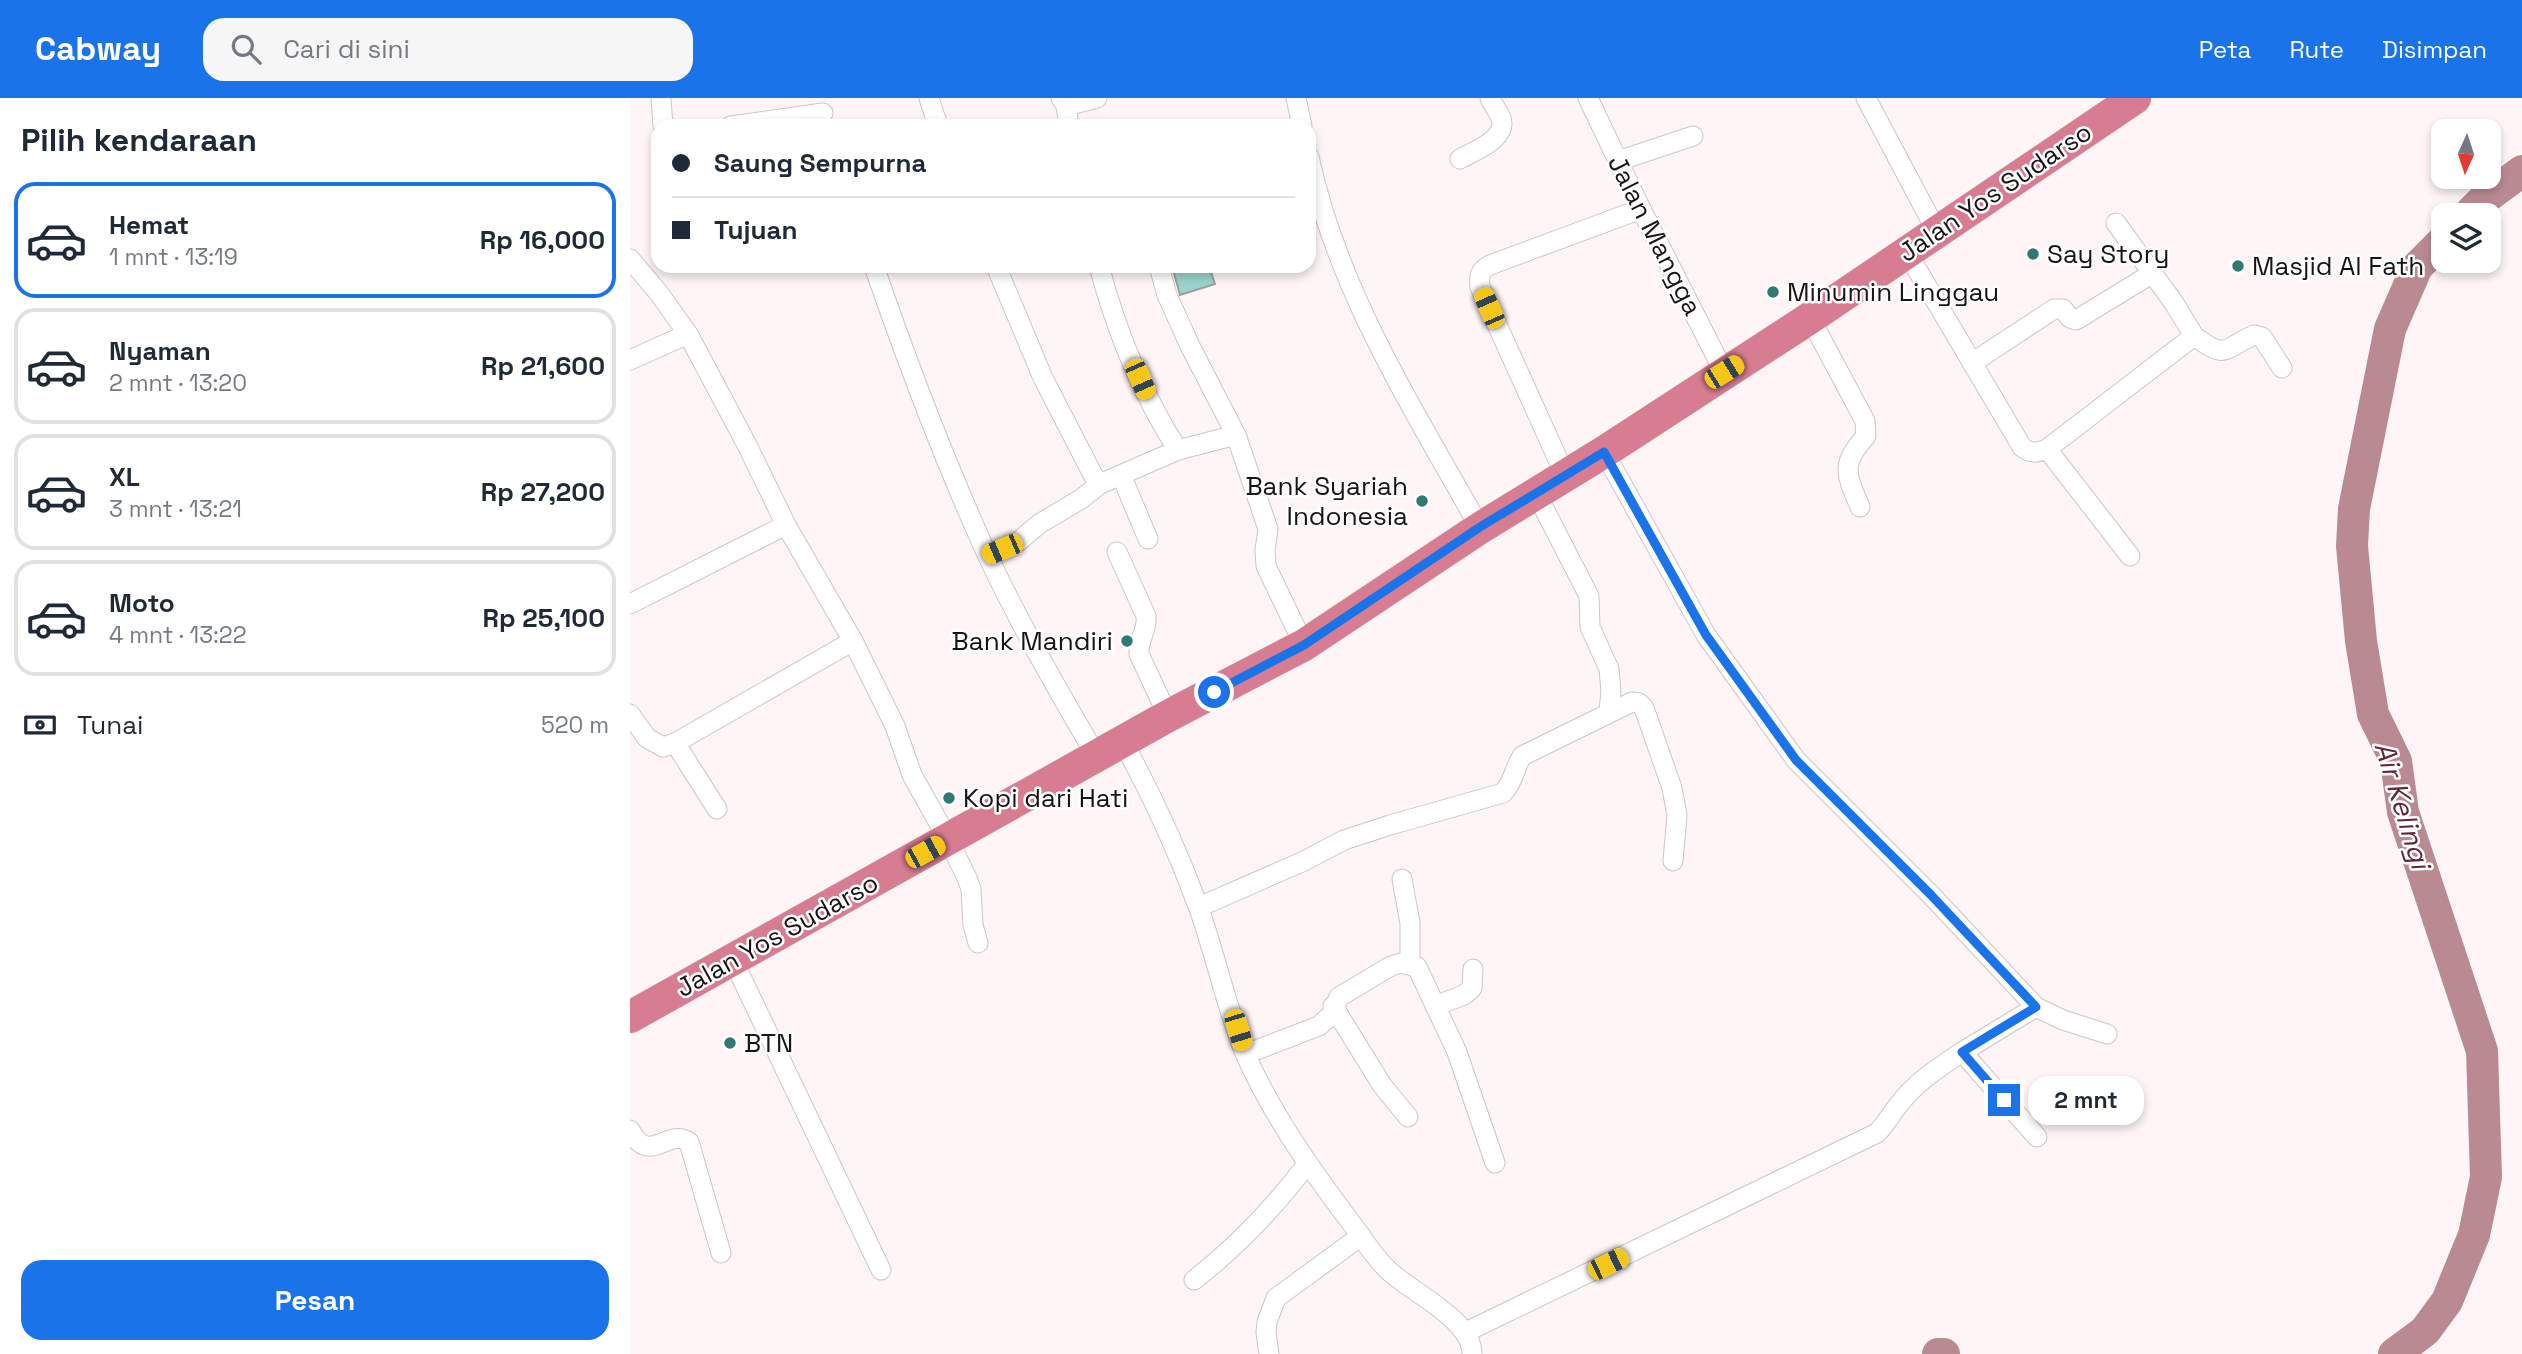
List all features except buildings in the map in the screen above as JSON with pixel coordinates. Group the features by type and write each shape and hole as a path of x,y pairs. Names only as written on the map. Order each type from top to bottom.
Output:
{"highway":[{"name":"Jalan Yos Sudarso","path":"630,1017 1168,716 1304,645 1480,527 1604,452 1937,232 2103,107 2135,98"}],"street":[{"path":"661,98 662,119"},
{"path":"929,98 936,119"},
{"path":"1067,119 1063,102 1097,98"},
{"path":"1296,98 1300,119"},
{"path":"1460,159 1499,135 1503,128 1501,118 1490,98"},
{"name":"Jalan Mangga","path":"1588,98 1724,372"},
{"path":"1871,100 1937,232"},
{"path":"777,119 823,112"},
{"path":"1618,161 1693,136"},
{"path":"1316,196 1371,334 1480,527"},
{"path":"1565,475 1480,287 1479,275 1482,269 1490,265 1641,209"},
{"path":"2116,223 2194,336 2216,352 2224,352 2254,335 2262,337 2281,368"},
{"path":"1906,251 2022,447 2031,453 2047,449 2194,336"},
{"path":"630,259 688,334 786,525 853,641 895,726 912,775 948,839 971,889 973,925 978,943"},
{"path":"876,273 906,358 988,555 1043,665 1110,749 1152,795 1199,907 1245,1055 1266,1098 1307,1164 1361,1236 1390,1272 1452,1318 1466,1332 1472,1346 1472,1354"},
{"path":"999,273 1043,379 1100,484"},
{"path":"1101,273 1131,359 1149,399 1178,450"},
{"path":"1161,273 1176,315 1236,435 1269,529 1265,550 1266,566 1304,645"},
{"path":"1972,363 2054,309 2063,309 2070,318 2076,320 2153,273"},
{"path":"1810,317 1865,421 1866,436 1850,456 1847,467 1847,477 1860,507"},
{"path":"630,360 688,334"},
{"path":"988,555 1019,541 1100,484 1122,477 1178,450 1236,435"},
{"path":"2047,449 2130,556"},
{"path":"1604,452 1706,635 1796,760 1931,895 2036,1007 2063,1020 2107,1034"},
{"path":"1122,477 1148,539"},
{"path":"1536,493 1589,596 1590,627 1609,669 1609,712"},
{"path":"630,604 786,525"},
{"path":"1117,552 1146,616 1147,626 1138,645 1139,654 1168,716"},
{"path":"630,714 647,738 663,747 675,743 853,641"},
{"path":"1199,907 1304,861 1344,840 1503,793 1513,782 1515,767 1522,757 1632,702 1644,708 1672,788 1677,815 1673,861"},
{"path":"675,743 717,809"},
{"path":"1402,879 1410,923 1410,964"},
{"path":"733,960 881,1270"},
{"path":"1245,1055 1319,1026 1331,1015 1339,997 1391,966 1410,964 1417,967 1457,1052 1495,1163"},
{"path":"1435,1006 1464,995 1472,988 1473,969"},
{"path":"1334,1006 1378,1078 1408,1117"},
{"path":"1466,1332 1877,1133 1888,1122 1902,1100 1933,1072 2036,1007"},
{"path":"1962,1052 2037,1137"},
{"path":"630,1129 635,1140 650,1147 682,1138 689,1142 721,1253"},
{"path":"1194,1280 1248,1234 1278,1203 1307,1164"},
{"path":"1269,1354 1267,1322 1276,1298 1361,1236"}],"waterway":[{"name":"Air Kelingi","path":"2480,203 2522,171"},
{"name":"Air Kelingi","path":"2394,1354 2425,1331 2447,1301 2474,1235 2486,1177 2482,1051 2403,812 2396,761 2373,714 2361,641 2352,546 2354,509 2390,329 2417,267 2431,253"},
{"name":"Air Kelingi","path":"1938,1354 1944,1354"}],"place":[{"name":"Say Story","path":"2033,254"},
{"name":"Masjid Al Fath","path":"2238,266"},
{"name":"Minumin Linggau","path":"1773,292"},
{"name":"Bank Syariah Indonesia","path":"1422,501"},
{"name":"Bank Mandiri","path":"1127,641"},
{"name":"Kopi dari Hati","path":"949,798"},
{"name":"BTN","path":"730,1043"}],"route":[{"path":"1214,692 1304,645 1480,527 1604,452 1706,635 1796,760 1811,778 1931,895 2036,1007 1962,1052 2004,1100"}]}
